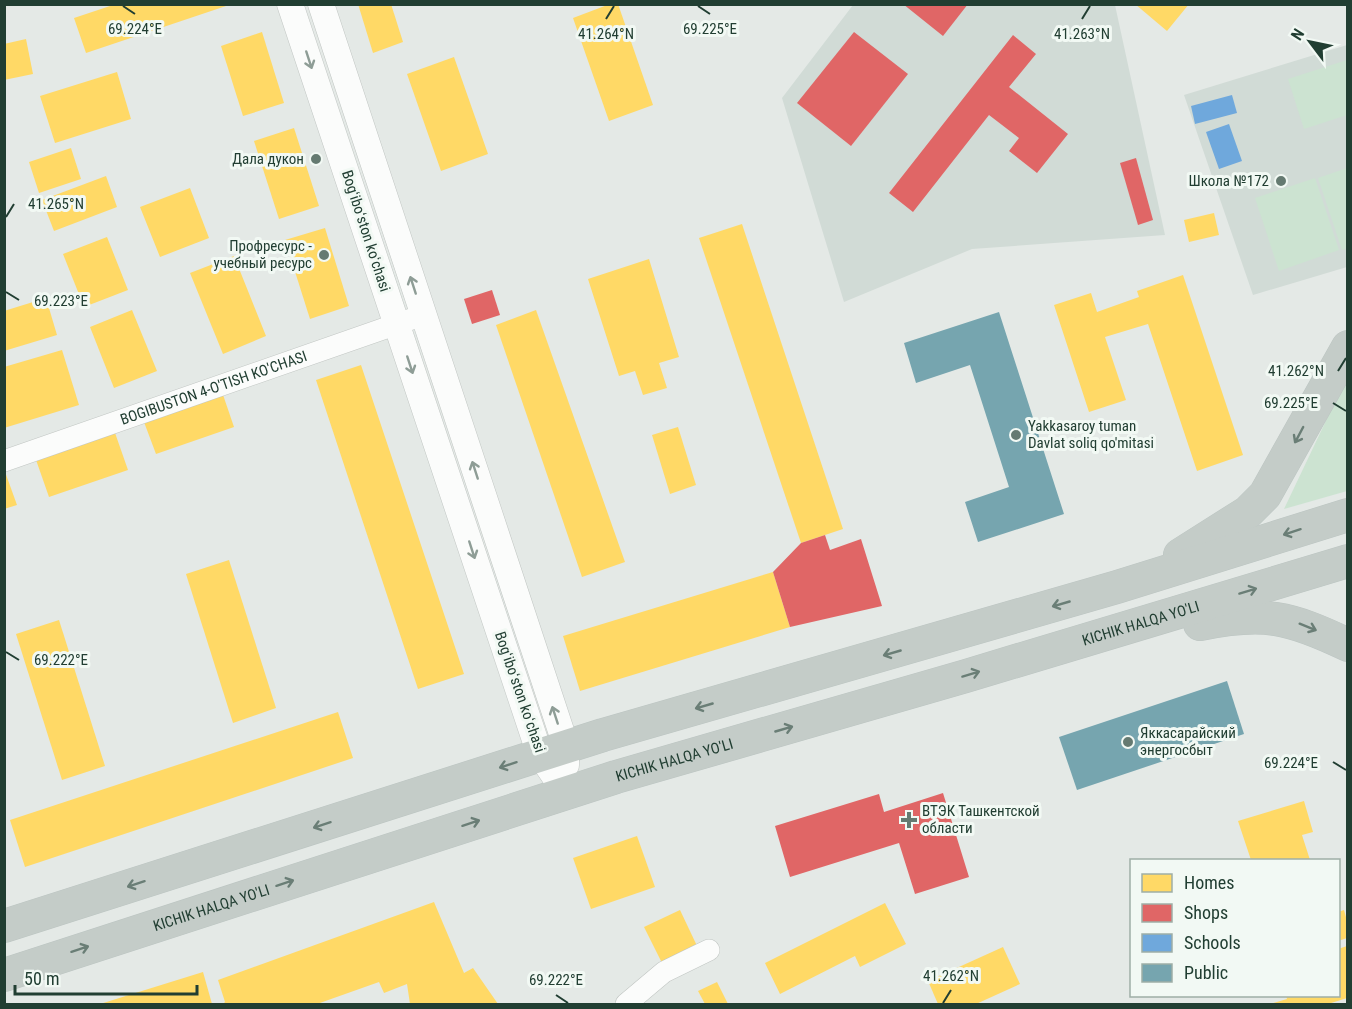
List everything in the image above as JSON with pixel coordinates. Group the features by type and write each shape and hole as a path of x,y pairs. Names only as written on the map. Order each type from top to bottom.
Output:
{"highway":[{"path":"1117,587 1166,564 1254,507 1270,489 1347,347"},
{"path":"4,926 553,751 1117,587 1347,515"},
{"name":"KICHIK HALQA YO'LI","path":"4,975 567,793 1347,561"},
{"path":"1011,662 1249,616 1297,622 1347,645"}],"street":[{"name":"Bogʻiboʻston koʻchasi","path":"291,4 397,324 567,793"},
{"name":"Bogʻiboʻston koʻchasi","path":"321,4 423,315 553,751"},
{"name":"BOGIBUSTON 4-O'TISH KO'CHASI","path":"4,461 423,315"},
{"path":"626,1005 664,972 709,950"}],"shaded area":[{"path":"853,5 1115,5 1165,235 972,249 844,302 782,98"},
{"name":"Школа №172","path":"1347,45 1347,267 1253,295 1184,95"}],"green space":[{"path":"1347,60 1347,115 1304,129 1288,79"},
{"path":"1347,168 1347,248 1342,250 1318,178"},
{"path":"1315,178 1339,250 1279,271 1255,198"},
{"path":"1347,376 1347,491 1284,509 1343,385"}],"building: Homes":[{"path":"116,4 229,5 86,53 74,18"},
{"path":"358,4 391,4 403,42 373,53"},
{"path":"610,4 618,4 653,105 609,121 573,18"},
{"path":"1135,4 1189,4 1167,31"},
{"path":"262,32 284,103 243,116 221,46"},
{"path":"26,39 33,74 4,80 4,44"},
{"path":"454,57 488,154 441,171 407,74"},
{"path":"117,72 131,119 55,143 40,96"},
{"path":"294,128 319,206 279,219 254,141"},
{"path":"71,148 81,179 39,193 29,162"},
{"path":"106,176 117,207 54,231 42,200"},
{"path":"190,188 209,238 160,257 140,207"},
{"path":"1214,213 1219,235 1189,242 1184,220"},
{"path":"742,224 843,529 801,543 699,238"},
{"path":"325,228 349,306 310,319 285,240"},
{"path":"107,237 128,290 84,307 63,254"},
{"path":"234,256 266,336 223,354 190,273"},
{"path":"649,259 679,357 659,363 667,388 643,395 635,371 619,376 588,279"},
{"path":"1183,275 1243,455 1197,471 1148,324 1105,337 1126,400 1089,412 1054,305 1091,293 1097,312 1139,297 1137,291"},
{"path":"46,298 57,335 4,351 4,311"},
{"path":"132,310 157,371 114,388 90,327"},
{"path":"536,310 625,562 582,577 496,325"},
{"path":"62,350 79,405 4,428 4,367"},
{"path":"361,365 464,674 418,689 316,380"},
{"path":"220,386 234,427 156,454 141,414"},
{"path":"678,427 696,485 670,494 652,435"},
{"path":"114,430 128,470 49,497 35,457"},
{"path":"4,469 17,505 4,509"},
{"path":"229,560 276,708 233,723 186,574"},
{"path":"773,572 790,627 580,691 563,636"},
{"path":"59,620 105,766 62,780 16,634"},
{"path":"338,712 353,758 25,867 10,820"},
{"path":"1304,801 1313,832 1302,835 1310,859 1251,859 1238,821"},
{"path":"637,836 655,887 591,909 573,858"},
{"path":"434,902 464,973 473,968 498,1004 410,1004 407,984 384,993 379,982 317,1004 223,1004 225,1002 218,980"},
{"path":"885,903 906,944 860,967 855,956 780,994 765,963"},
{"path":"680,910 698,948 663,965 644,927"},
{"path":"1344,910 1347,921 1347,938 1340,940 1340,911"},
{"path":"1347,946 1347,998 1328,1004 1270,1004 1287,999 1286,997 1340,997 1340,948"},
{"path":"1003,947 1020,984 976,1004 938,1004 928,981"},
{"path":"203,972 212,1004 100,1004"},
{"path":"717,982 728,1004 705,1004 698,991"}],"building: Shops":[{"path":"903,4 968,4 943,36"},
{"path":"854,32 908,74 851,146 797,103"},
{"path":"1013,35 1036,54 1009,87 1068,134 1037,173 1009,151 1019,138 989,115 913,212 889,193"},
{"path":"1136,158 1153,220 1138,225 1120,163"},
{"path":"492,290 500,315 472,324 464,299"},
{"path":"825,535 830,550 861,539 882,606 790,627 773,572 801,543"},
{"path":"943,793 969,877 915,894 899,843 790,877 775,826 879,794 884,812"}],"building: Schools":[{"path":"1232,95 1237,113 1195,124 1191,106"},
{"path":"1229,124 1242,161 1219,169 1206,132"}],"building: Public":[{"name":"Yakkasaroy tuman Davlat soliq qo'mitasi","path":"999,312 1064,514 978,542 965,502 1009,487 970,365 916,383 904,343"},
{"path":"1227,681 1244,734 1077,790 1059,737"}],"place":[{"name":"Дала дукон","path":"316,159"},
{"name":"Школа №172","path":"1281,181"},
{"name":"Профресурс - учебный ресурс","path":"324,255"},
{"name":"Yakkasaroy tuman Davlat soliq qo'mitasi","path":"1016,435"},
{"name":"Яккасарайский энергосбыт","path":"1128,742"},
{"name":"ВТЭК Ташкентской области","path":"909,820"}]}
